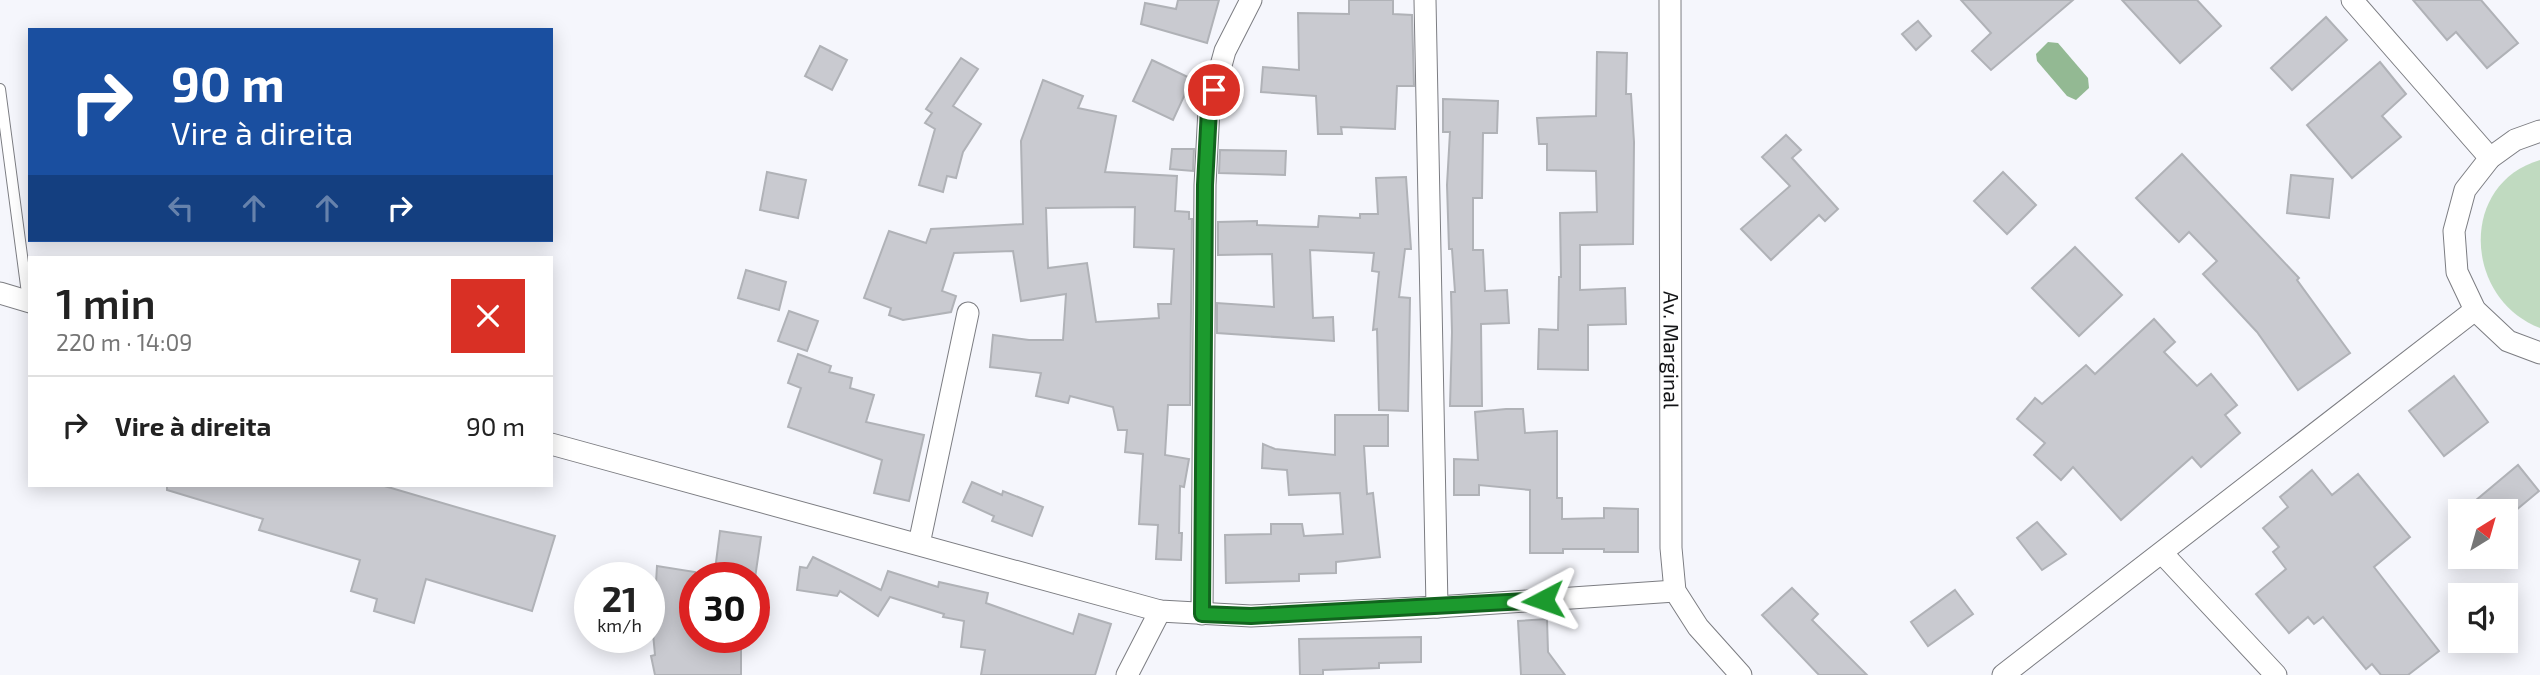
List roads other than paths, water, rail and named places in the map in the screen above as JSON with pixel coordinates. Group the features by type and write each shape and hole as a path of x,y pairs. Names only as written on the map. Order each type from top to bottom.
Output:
{"street":[{"path":"1202,614 1205,185 1209,109 1225,51 1251,0"},
{"path":"1425,0 1437,607"},
{"name":"Av. Marginal","path":"1670,0 1671,548 1675,591 1698,627 1741,675"},
{"path":"2352,0 2490,158"},
{"path":"2540,131 2515,140 2490,158 2465,190 2454,231 2457,272 2475,310 2508,341 2540,353"},
{"path":"0,293 28,301"},
{"path":"2003,675 2475,310"},
{"path":"919,544 968,313"},
{"path":"553,445 1160,611 1251,616 1675,591"},
{"path":"2162,553 2276,675"},
{"path":"1127,675 1160,611"}],"lane":[{"path":"0,89 28,294"}]}
